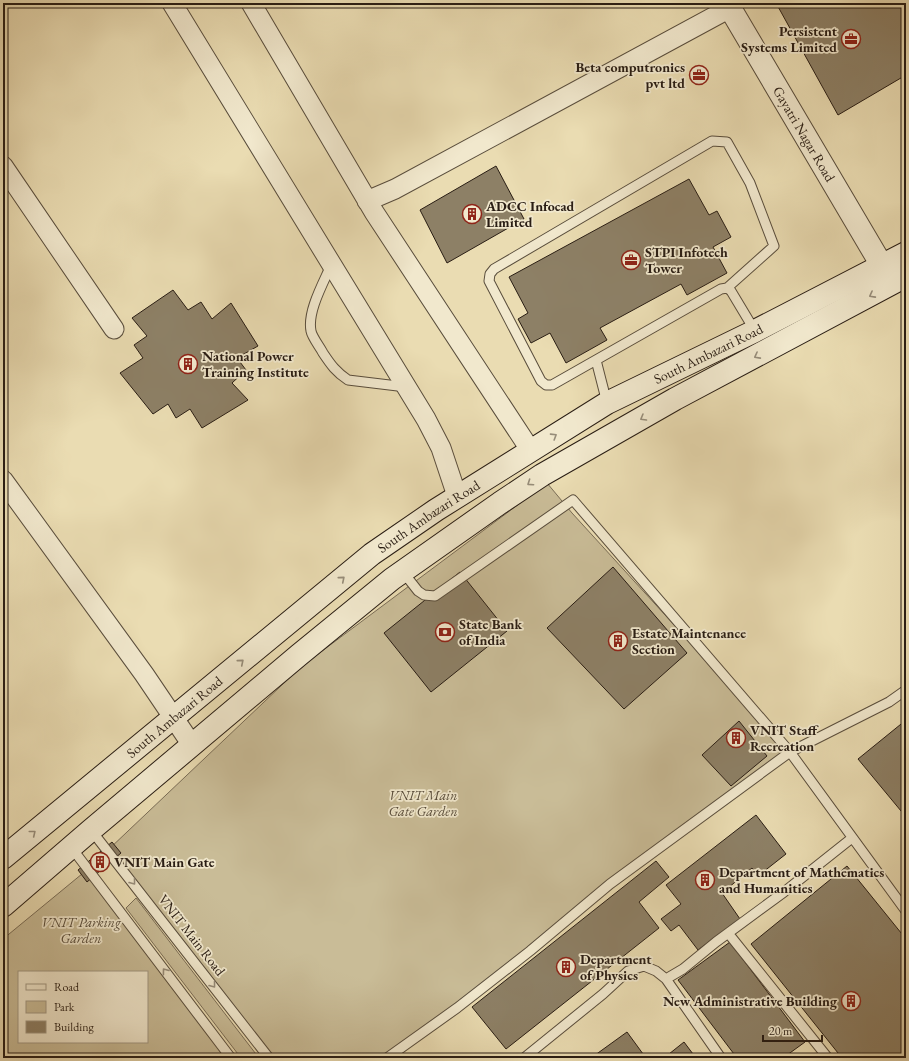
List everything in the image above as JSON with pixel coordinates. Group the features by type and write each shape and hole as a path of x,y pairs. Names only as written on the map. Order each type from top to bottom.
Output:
{"main road":[{"name":"Gayatri Nagar Road","path":"729,5 882,265 899,280"},
{"name":"South Ambazari Road","path":"4,856 372,554 436,510 607,403 755,331 906,253"},
{"path":"3,906 305,650 392,579 500,503 554,468 675,399 899,280"}],"street":[{"path":"172,3 426,419 441,448 458,496"},
{"path":"251,3 367,201 531,451"},
{"path":"367,201 395,189 729,5"},
{"path":"3,166 114,329"},
{"path":"3,480 144,674 192,745"}],"lane":[{"path":"727,288 774,246 750,183 727,142 712,141 494,269 490,274 489,281 541,381 546,385 552,385 721,288 727,288 732,291 755,331"},
{"path":"332,263 313,306 310,321 311,333 333,368 348,380 406,387"},
{"path":"596,360 607,403"},
{"path":"403,572 418,591 424,595 435,596 573,500 790,752 906,911"},
{"path":"387,1058 457,1008 530,951 610,884 790,752 889,702 906,690"},
{"name":"VNIT Main Road","path":"91,830 269,1058"},
{"path":"666,979 682,969 784,892 852,838"},
{"path":"71,847 231,1058"},
{"path":"728,933 828,1058"},
{"path":"524,1058 603,994 628,971 644,966 666,979 721,1058"}],"green space":[{"name":"VNIT Main Gate Garden","path":"547,483 572,513 790,752 387,1058 269,1058 108,850 302,666"},
{"name":"VNIT Parking Garden","path":"88,869 231,1058 3,1058 3,939"},
{"path":"136,898 259,1058 241,1058 126,908"}],"building":[{"name":"Persistent Systems Limited","path":"776,3 906,3 906,75 838,115"},
{"name":"ADCC Infocad Limited","path":"496,166 524,219 447,263 420,210"},
{"name":"STPI Infotech Tower","path":"689,179 709,215 717,211 731,237 713,247 727,273 687,295 681,284 600,328 607,340 566,363 550,333 531,343 518,319 528,313 509,277"},
{"name":"National Power Training Institute","path":"173,290 188,310 201,302 212,319 231,303 258,346 237,358 246,370 232,383 248,400 202,428 190,409 176,418 168,404 153,414 120,373 143,358 134,345 147,336 132,318"},
{"name":"Estate Maintenance Section","path":"613,567 687,653 624,709 547,628"},
{"name":"State Bank of India","path":"460,572 507,631 431,692 384,633"},
{"path":"906,720 906,817 858,759"},
{"name":"VNIT Staff Recreation","path":"739,721 767,756 731,786 702,755"},
{"name":"Department of Mathematics and Humanities","path":"756,815 786,854 758,876 752,868 722,893 740,919 698,950 679,925 671,931 661,919 681,904 666,885"},
{"name":"VNIT Main Gate","path":"112,842 121,853 87,882 78,870"},
{"name":"Department of Physics","path":"656,861 669,877 639,902 659,928 506,1049 472,1007"},
{"name":"New Administrative Building","path":"847,866 906,939 906,1058 842,1058 751,944"},
{"path":"730,942 805,1042 783,1058 737,1058 678,980"},
{"path":"627,1032 646,1058 591,1058"},
{"path":"684,1042 696,1058 664,1058"}],"place":[{"name":"Persistent Systems Limited","path":"851,39"},
{"name":"Beta computronics pvt ltd","path":"699,75"},
{"name":"ADCC Infocad Limited","path":"472,214"},
{"name":"STPI Infotech Tower","path":"631,260"},
{"name":"National Power Training Institute","path":"188,364"},
{"name":"State Bank of India","path":"445,632"},
{"name":"Estate Maintenance Section","path":"618,641"},
{"name":"VNIT Staff Recreation","path":"736,738"},
{"name":"VNIT Main Gate","path":"100,862"},
{"name":"Department of Mathematics and Humanities","path":"705,880"},
{"name":"Department of Physics","path":"566,967"},
{"name":"New Administrative Building","path":"851,1001"}]}
